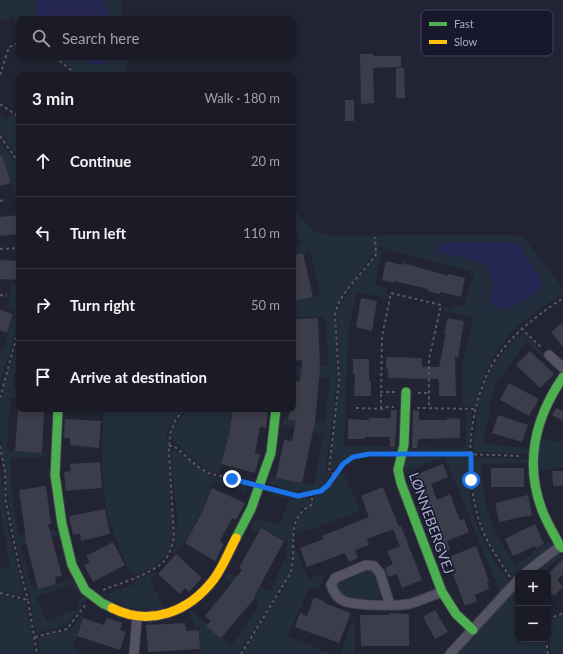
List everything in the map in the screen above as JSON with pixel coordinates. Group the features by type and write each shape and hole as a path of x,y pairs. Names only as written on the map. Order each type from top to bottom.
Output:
{"street":[{"path":"549,355 563,368"},
{"path":"529,570 562,547 542,510 538,498 533,479 532,457 540,417 550,396 563,377"},
{"name":"LØNNEBERGVEJ","path":"406,392 404,445 398,470 401,483 442,592 456,614 473,630"},
{"path":"58,412 55,475 62,524 72,565 86,590 94,597 120,612 137,617 167,614 185,606 201,594 215,578 251,510 271,453 276,412"},
{"name":"LØNNEBERGVEJ","path":"390,605 380,573 374,566 366,566 336,578 331,585 334,594 345,602 366,605 390,605 409,604 442,592"},
{"path":"450,654 515,583"},
{"path":"134,654 137,617"}],"path":[{"path":"1,75 9,47 16,44"},
{"path":"60,60 74,72"},
{"path":"0,104 16,115"},
{"path":"0,136 16,159"},
{"path":"0,201 6,199"},
{"path":"334,475 328,469 339,381 335,315 336,307 353,282 376,254 375,237"},
{"path":"0,249 16,248"},
{"path":"380,409 382,337 391,293 441,305 429,359 429,408"},
{"path":"0,295 7,296"},
{"path":"515,581 497,558 486,540 472,493 471,454 474,417 480,390 490,368 502,349 521,328 563,298"},
{"path":"521,328 549,355"},
{"path":"0,398 16,339"},
{"path":"381,392 428,393"},
{"path":"35,636 67,629 87,604 102,590 156,569 166,560 174,537 169,446 171,429 182,412"},
{"path":"0,446 0,454 5,472 6,502 19,566 28,600 37,654"},
{"path":"169,446 174,446 197,466 208,473 298,496 321,491 328,485 343,464 353,457 369,454 471,454 532,457"},
{"path":"241,654 290,574 293,561 294,524 304,509 311,505 312,494"},
{"path":"0,594 28,600"},
{"path":"551,618 563,612"},
{"path":"546,642 548,654"}],"shaded area":[{"path":"0,0 120,0 122,4 123,16 16,16 16,27 13,17 0,20"},
{"path":"38,0 104,0 110,16 37,16 36,3"},
{"path":"62,60 128,60 126,69 124,72 76,72"},
{"path":"84,60 110,60 108,63 96,65"},
{"path":"12,114 16,117 16,155 0,131 0,115 8,120"},
{"path":"0,141 16,163 16,198 15,194 0,152"},
{"path":"296,212 314,231 337,237 377,235 511,235 523,237 563,288 563,293 522,322 505,340 491,361 481,383 474,407 463,406 463,362 474,318 443,311 444,307 452,309 453,305 464,307 474,272 378,247 381,251 375,285 386,289 386,293 388,294 387,298 357,292 348,331 345,433 343,433 344,446 387,446 397,448 397,450 378,450 359,453 343,461 333,470 330,468 340,382 337,311 359,277 377,255 373,253 335,307 334,311 337,381 326,469 331,473 322,488 314,492 307,493 294,492 268,483 270,477 312,485 314,484 324,434 283,425 284,418 325,423 330,378 296,375 296,367 329,365 325,317 296,317 296,301 321,295 310,250 296,253 296,247 302,244 296,230"},
{"path":"440,243 513,243 518,245 542,281 541,290 508,310 503,310 491,303 493,279 485,265 472,260 438,252 437,246"},
{"path":"11,284 16,284 16,333 0,381 0,353 4,346 15,311 7,307"},
{"path":"523,332 546,356 544,359 527,341 524,345 497,382 488,408 490,409 482,443 529,449 528,454 473,452 477,411 483,388 499,358"},
{"path":"16,349 16,370 13,383 16,388 16,398 10,398 7,450 47,453 41,457 11,458 11,487 18,535 56,530 58,536 21,546 32,590 72,580 79,589 75,590 72,584 36,597 47,621 79,608 78,600 85,595 88,598 66,625 36,633 29,594 13,528 0,436 0,404 8,372"},
{"path":"104,412 180,412 171,424 167,435 172,523 171,542 165,558 151,569 134,574 130,572 115,538 105,502 102,444"},
{"path":"185,412 232,412 229,434 219,473 206,470 181,449 172,438 173,429"},
{"path":"466,412 472,412 469,452 409,450 420,449 420,447 466,448"},
{"path":"539,439 563,442 563,468 539,470"},
{"path":"173,450 177,451 212,476 247,485 245,492 214,481 191,530 180,548 173,556 177,520 171,462 171,452"},
{"path":"407,457 445,457 405,472 405,462"},
{"path":"445,457 468,457 470,495 477,523 490,552 510,583 500,592"},
{"path":"472,457 527,459 527,463 482,464 484,495 490,520 515,565 533,554 532,551 551,542 549,548 523,570 515,570 514,578 496,553 480,519 472,469"},
{"path":"342,470 360,511 296,535 298,518 311,505 315,496 326,491"},
{"path":"0,473 8,527 24,596 0,591 0,568 10,568 0,507"},
{"path":"265,490 294,498 310,498 310,502 302,508 293,522 291,568 288,576 238,654 201,654 200,627 195,627 189,611 191,610 231,646 260,603 240,584 237,587 224,578 227,573 270,591 286,557 287,542 265,529 261,535 251,529 257,518 279,526 289,500 266,492"},
{"path":"295,549 308,579 322,575 323,578 320,587 309,589 287,636 331,654 242,654 289,580 293,569"},
{"path":"558,554 563,555 563,557 545,570 536,570 550,558"},
{"path":"366,568 375,575 381,593 378,597 357,599 337,592 335,584 337,581"},
{"path":"156,572 157,575 150,579 164,609 139,609 131,607 116,602 101,593 103,591 108,594 135,584 135,580"},
{"path":"515,590 515,642 545,642 547,654 456,654"},
{"path":"0,595 25,601 28,609 35,654 0,654"},
{"path":"85,609 73,648 80,654 40,654 38,638 70,630"},
{"path":"563,614 563,654 551,654 549,642 551,642 551,620"},
{"path":"355,615 355,654 340,654"}],"building":[{"path":"360,54 373,54 373,56 401,56 401,67 373,68 374,103 361,104"},
{"path":"396,68 404,68 405,98 396,98"},
{"path":"345,100 354,100 354,121 345,121"},
{"path":"0,155 2,155 11,183 0,186"},
{"path":"16,215 16,234 0,236 0,217"},
{"path":"303,253 313,297 296,301 296,254"},
{"path":"0,260 16,261 16,280 0,279"},
{"path":"386,261 402,265 403,263 448,276 448,274 465,278 461,297 440,292 440,294 427,291 428,289 395,281 394,283 382,280"},
{"path":"361,298 377,301 372,331 356,327"},
{"path":"0,310 13,314 7,333 0,330"},
{"path":"318,318 320,369 315,422 302,483 276,478 284,440 292,441 296,420 288,420 289,412 296,412 296,380 300,381 302,360 296,361 296,319"},
{"path":"448,318 464,321 458,358 455,357 456,396 439,396 438,379 388,378 386,357 422,358 422,367 439,367 446,333 444,333"},
{"path":"563,322 563,347 551,332"},
{"path":"530,351 554,374 540,388 516,365"},
{"path":"353,359 369,359 371,396 354,396 355,374 353,374"},
{"path":"509,383 539,399 529,416 500,400"},
{"path":"556,408 563,411 563,421 552,415"},
{"path":"391,410 397,410 395,447 390,447 390,437 348,439 348,419 369,420 369,418 391,418"},
{"path":"413,410 419,411 419,420 447,420 447,418 460,419 460,438 418,439 417,448 412,448"},
{"path":"18,412 44,412 42,453 15,451"},
{"path":"233,412 268,412 266,428 260,427 255,453 260,455 255,473 221,464 229,435"},
{"path":"498,415 528,425 522,442 492,433"},
{"path":"65,419 101,421 99,448 70,445 70,438 64,438"},
{"path":"100,462 102,488 66,491 64,472 71,471 70,464"},
{"path":"443,464 448,477 431,484 437,500 450,494 460,520 464,519 469,532 447,541 450,549 439,554 435,545 441,543 415,475"},
{"path":"491,468 524,468 524,487 491,487"},
{"path":"552,471 563,471 563,486 553,486"},
{"path":"46,486 51,524 48,524 62,576 55,577 56,584 38,589 27,546 19,490"},
{"path":"383,487 399,527 401,526 422,580 402,588 397,574 388,577 385,568 393,564 387,551 400,546 393,529 367,539 369,545 355,550 358,558 349,562 345,553 307,567 300,548 324,539 322,536 369,517 361,496"},
{"path":"212,488 245,503 236,520 232,518 220,541 224,544 215,561 185,543 200,516"},
{"path":"528,495 532,515 499,522 495,503"},
{"path":"105,509 110,534 81,541 80,534 73,535 69,516"},
{"path":"535,524 544,544 536,548 535,546 513,556 505,539"},
{"path":"261,528 284,541 254,597 255,598 221,638 206,626 211,621 205,616 242,570 239,568"},
{"path":"113,542 125,565 93,582 84,565 90,562 86,556"},
{"path":"476,546 489,581 487,582 489,589 475,595 477,601 465,606 453,574 455,573 449,557"},
{"path":"176,554 202,578 189,592 185,588 180,594 158,574"},
{"path":"563,559 563,574 557,580 563,587 554,596 551,594 551,571"},
{"path":"314,597 324,601 324,603 351,613 339,643 295,627 300,613 307,616"},
{"path":"435,610 448,632 435,639 423,617"},
{"path":"389,613 409,614 409,646 361,646 360,615 389,615"},
{"path":"83,618 104,625 107,618 122,623 120,630 126,632 120,650 77,636"},
{"path":"185,623 186,631 199,630 200,649 148,652 146,625"}],"traffic: fast":[{"path":"563,377 545,408 539,424 533,458 534,475 542,510 560,546 563,548"},
{"path":"406,392 404,445 398,470 401,483 442,592 456,614 473,630"},
{"path":"58,412 55,475 62,524 72,565 85,590 102,603 112,608"},
{"path":"236,538 251,509 271,453 276,412"}],"traffic: slow":[{"path":"112,608 126,614 140,616 154,616 181,608 193,600 214,579 236,538"}],"route":[{"path":"232,479 298,496 321,491 328,485 343,464 353,457 369,454 392,453 471,454 471,480"}]}
